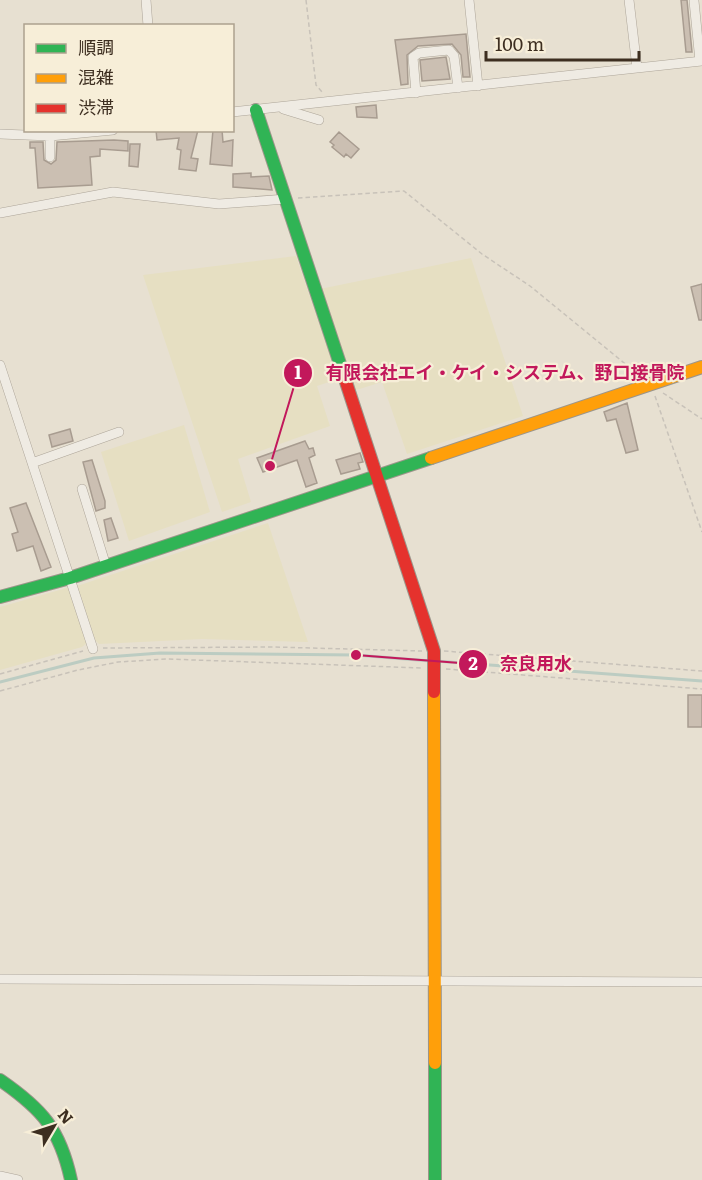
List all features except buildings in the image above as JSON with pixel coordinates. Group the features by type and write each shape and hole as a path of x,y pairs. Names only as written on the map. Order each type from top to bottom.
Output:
{"street":[{"path":"146,0 148,24"},
{"path":"469,0 478,86"},
{"path":"629,0 637,68"},
{"path":"234,112 701,61 694,1"},
{"path":"416,93 413,57 418,53 449,50 454,57 458,88"},
{"path":"278,108 319,120"},
{"path":"256,110 434,651 435,1180"},
{"path":"0,134 50,136 92,132"},
{"path":"50,136 50,157"},
{"path":"0,213 113,192 219,204 286,199"},
{"path":"0,597 70,578 702,367"},
{"path":"1,372 93,649"},
{"path":"32,463 119,432"},
{"path":"82,489 106,566"},
{"path":"0,978 702,982"},
{"path":"0,1080 34,1104 54,1127 62,1141 71,1180"},
{"path":"0,1176 18,1180"}],"path":[{"path":"306,0 316,85 329,100"},
{"path":"286,199 404,191 482,254 530,286 650,384 702,419"},
{"path":"650,384 702,532"},
{"path":"0,674 93,649 274,647 434,651 702,671"},
{"path":"0,691 118,662 166,659 435,669 702,689"}],"shaded area":[{"path":"296,256 338,379 317,386 330,426 238,459 251,502 222,512 143,275"},
{"path":"471,258 523,416 407,454 382,382 353,391 320,289"},
{"path":"184,425 210,512 129,541 101,452"},
{"path":"268,523 308,642 202,639 99,644 95,640 77,586"},
{"path":"70,587 87,643 82,647 0,670 0,607"}],"waterway":[{"path":"0,682 94,658 160,653 356,655 430,661"},
{"path":"436,661 702,681"}],"traffic: fast":[{"path":"256,110 344,376"},
{"path":"0,597 70,578 431,458"},
{"path":"435,1063 435,1180"},
{"path":"0,1080 27,1101 47,1122 61,1147 71,1180"}],"traffic: slow":[{"path":"431,458 702,367"},
{"path":"434,692 435,1063"}],"traffic: jam":[{"path":"344,376 434,651 434,692"}],"place":[{"name":"有限会社エイ・ケイ・システム、野口接骨院","path":"270,466"},
{"name":"奈良用水","path":"356,655"}]}
